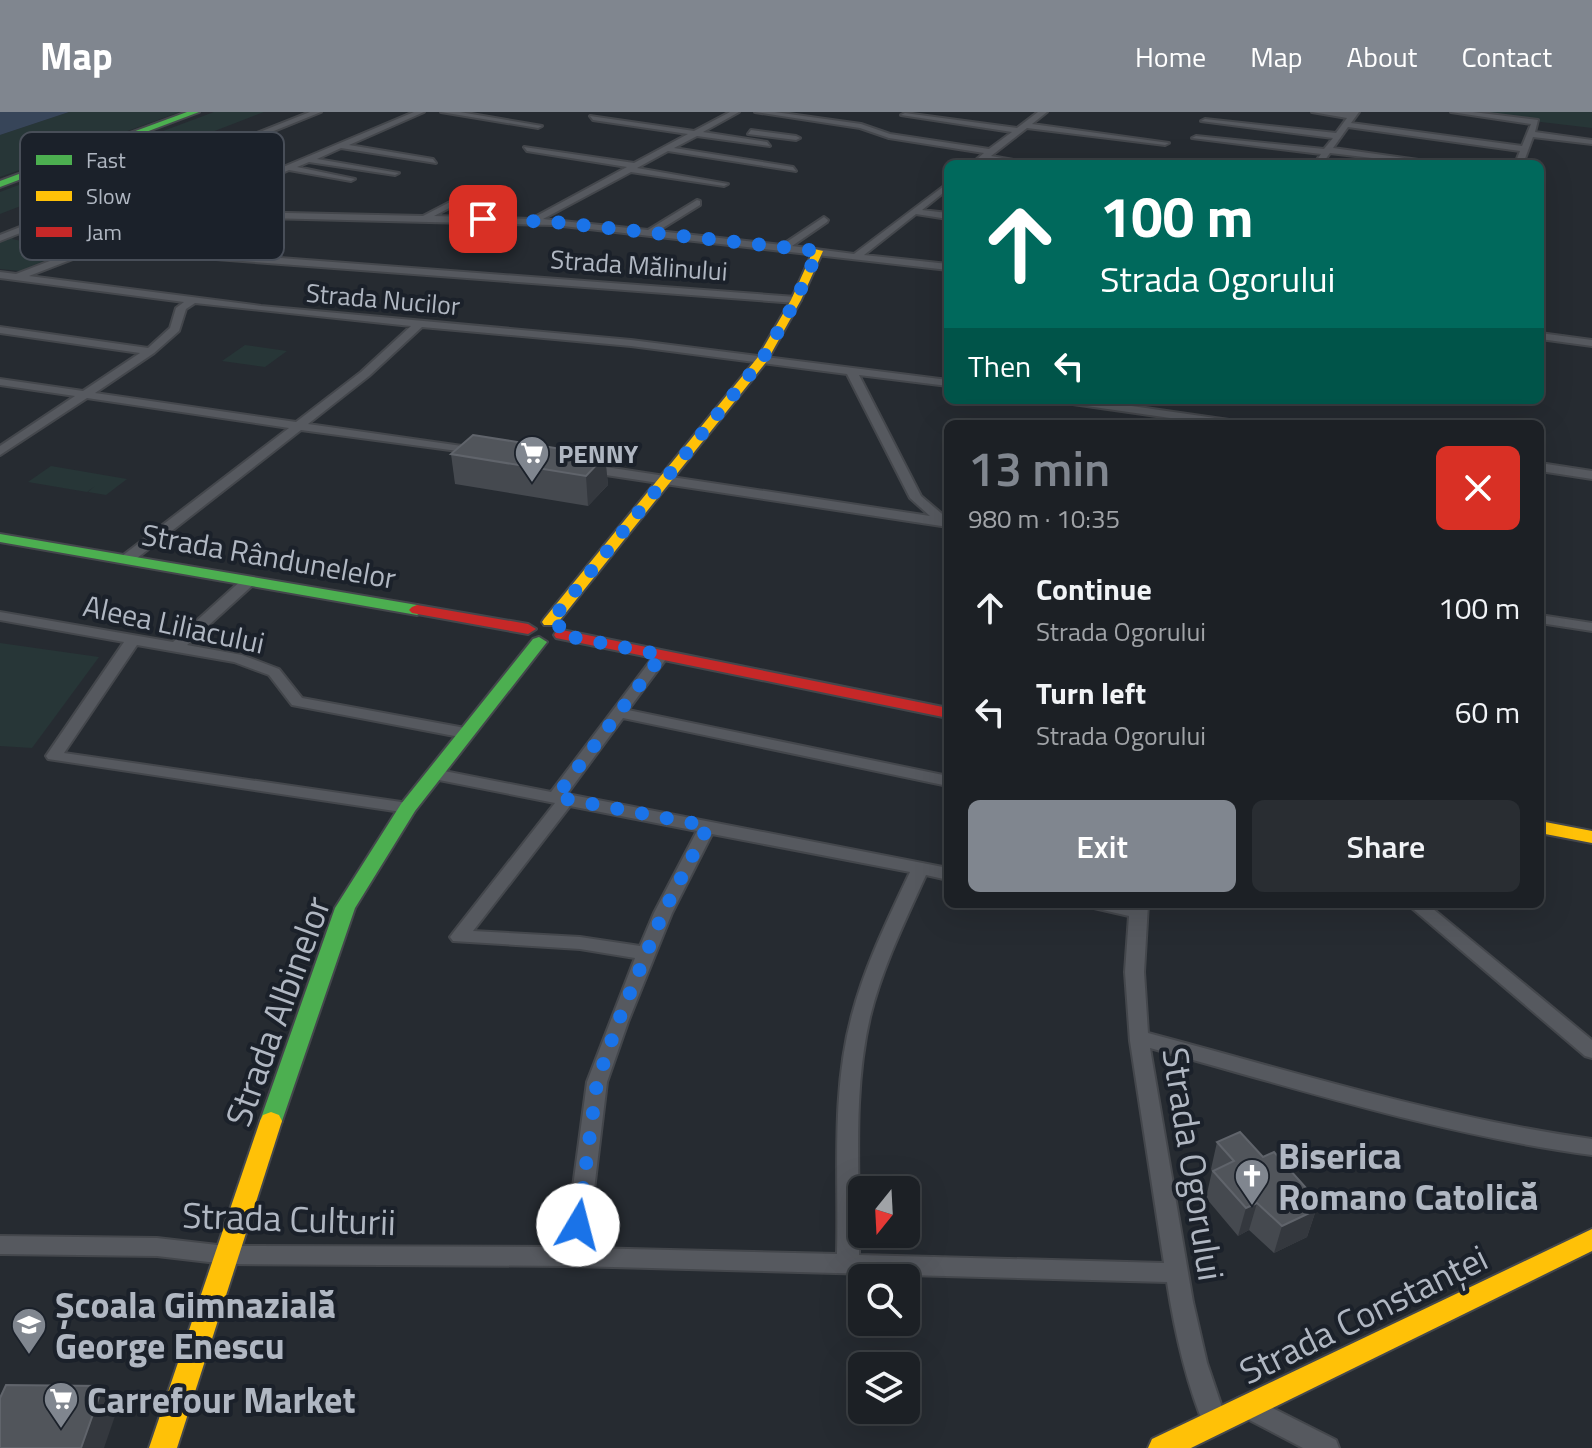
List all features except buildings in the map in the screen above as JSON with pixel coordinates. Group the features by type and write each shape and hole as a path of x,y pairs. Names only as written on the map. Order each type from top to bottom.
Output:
{"street":[{"path":"141,132 195,112"},
{"path":"267,132 317,112"},
{"path":"284,170 420,112"},
{"path":"445,112 538,126"},
{"path":"533,220 735,112"},
{"path":"759,112 861,126 889,136 1013,160"},
{"path":"980,160 1043,112"},
{"path":"1316,112 1354,114"},
{"path":"1455,112 1535,122 1521,160"},
{"path":"1321,160 1354,114"},
{"path":"905,115 1165,143"},
{"path":"593,118 767,144"},
{"path":"1016,120 1025,126"},
{"path":"1205,121 1338,136"},
{"path":"1346,125 1525,149"},
{"path":"710,126 796,138"},
{"path":"1531,134 1592,142"},
{"path":"1196,138 1407,160"},
{"path":"340,146 433,161"},
{"path":"527,149 724,184"},
{"path":"667,149 793,169"},
{"path":"308,159 395,173"},
{"path":"288,168 351,179"},
{"path":"0,184 20,177"},
{"path":"857,256 944,188"},
{"path":"424,218 479,189"},
{"path":"651,232 697,203"},
{"path":"914,211 944,215"},
{"path":"284,215 533,220 944,267"},
{"path":"785,247 824,220"},
{"path":"0,238 20,230"},
{"path":"556,629 763,358 796,300 818,251"},
{"path":"0,285 61,260"},
{"name":"Strada Mălinului","path":"267,260 796,300"},
{"name":"Strada Nucilor","path":"0,275 194,300 763,358 944,382"},
{"path":"0,451 150,351 175,329 181,308 194,300"},
{"path":"127,559 365,374 419,324"},
{"path":"0,330 150,351"},
{"path":"1544,337 1592,343"},
{"path":"851,370 916,498 944,521"},
{"path":"0,382 492,454"},
{"path":"1094,404 1208,420"},
{"path":"566,465 944,524"},
{"path":"1544,468 1592,475"},
{"name":"Strada Rândunelelor","path":"0,538 249,581 533,636"},
{"path":"176,647 249,581"},
{"name":"Aleea Liliacului","path":"0,616 237,658 274,672 297,702 465,733"},
{"path":"1544,620 1592,627"},
{"path":"533,636 535,624 662,655 944,712"},
{"name":"Strada Albinelor","path":"163,1448 334,935 364,875 408,808 533,636"},
{"path":"133,640 54,756 408,808"},
{"path":"648,948 459,937 662,655"},
{"path":"619,713 944,780"},
{"path":"434,774 944,873"},
{"path":"575,1257 597,1082 648,948 696,844 708,826"},
{"path":"1544,828 1592,837"},
{"path":"848,1264 851,1075 855,1039 880,961 921,868"},
{"name":"Strada Ogorului","path":"1138,908 1134,977 1140,1038 1187,1336 1200,1386 1215,1422"},
{"path":"1421,908 1592,1051"},
{"path":"1140,1038 1441,1119 1526,1138 1592,1147"},
{"name":"Strada Constanței","path":"1162,1448 1191,1441 1215,1422 1592,1239"},
{"name":"Strada Culturii","path":"0,1245 157,1247 226,1255 575,1257 848,1264"},
{"name":"Strada Culturii","path":"920,1266 1177,1273"},
{"path":"1247,1406 1327,1448"}],"shaded area":[{"path":"69,112 180,112 125,132 20,132 20,170 0,177 0,135"},
{"path":"214,112 264,112 212,132 160,132"},
{"path":"1458,112 1592,112 1592,128"},
{"path":"20,185 20,206 0,214 0,192"},
{"path":"15,236 12,239 20,241 20,260 46,260 20,271 0,269 0,242"},
{"path":"245,345 287,351 265,367 222,361"},
{"path":"51,466 127,479 106,495 88,492 95,486 87,492 28,482"},
{"path":"0,643 99,657 32,748 0,746"}],"water":[{"path":"0,112 69,112 0,135"}],"traffic: fast":[{"path":"141,132 195,112"},
{"path":"0,184 20,177"},
{"path":"0,538 417,610"},
{"path":"271,1121 345,908 408,808 539,642"}],"traffic: slow":[{"path":"550,622 763,358 796,300 818,251"},
{"path":"1544,828 1592,837"},
{"path":"163,1448 271,1121"},
{"path":"1162,1448 1592,1239"}],"traffic: jam":[{"path":"417,610 528,629"},
{"path":"562,635 944,712"}],"place":[{"name":"PENNY","path":"532,484"},
{"name":"Biserica Romano Catolică","path":"1252,1207"},
{"name":"Școala Gimnazială George Enescu","path":"29,1356"},
{"name":"Carrefour Market","path":"61,1430"}],"route":[{"path":"483,219 554,222 818,251 796,300 763,358 668,480 550,622 563,628 562,635 662,655 556,797 708,826 663,913 597,1082 578,1225"}]}
